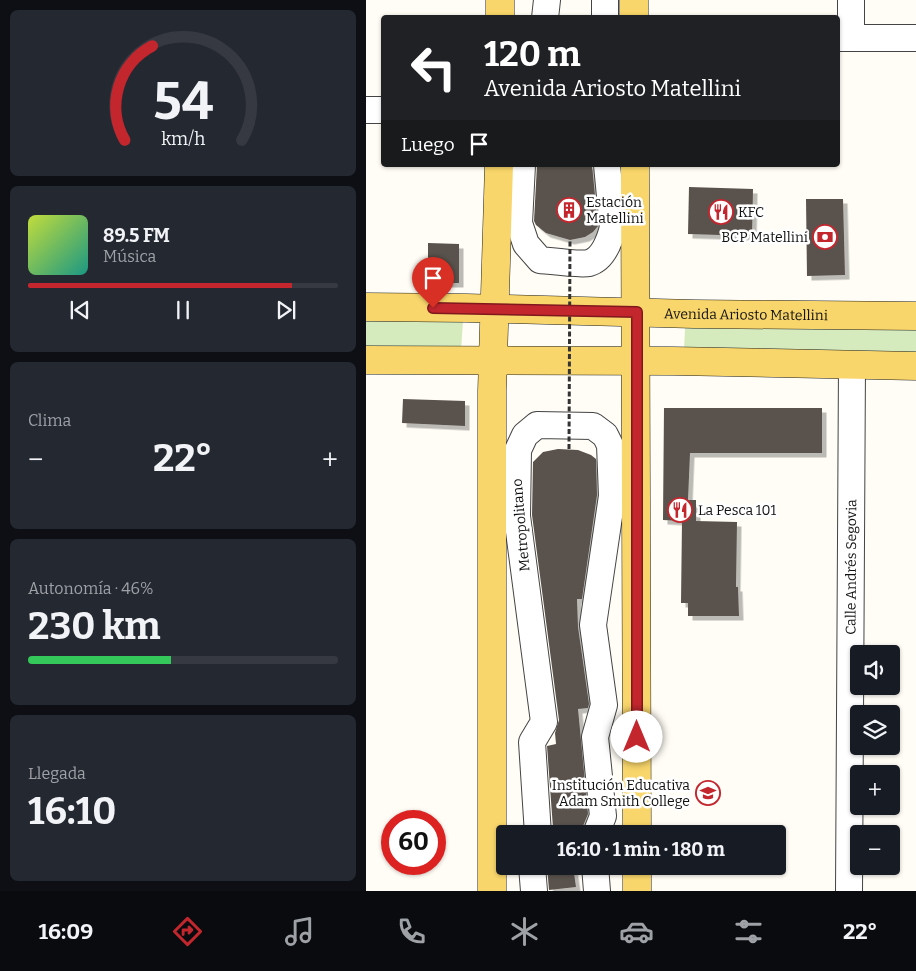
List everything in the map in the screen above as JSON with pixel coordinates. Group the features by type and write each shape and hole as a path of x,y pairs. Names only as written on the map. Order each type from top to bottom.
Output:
{"main road":[{"path":"500,0 500,15"},
{"path":"634,0 634,15"},
{"path":"492,891 492,361 499,167"},
{"path":"635,167 637,312 637,825"},
{"name":"Avenida Ariosto Matellini","path":"366,307 916,316"},
{"path":"366,360 636,361 916,366"},
{"path":"637,875 637,891"}],"street":[{"path":"545,15 547,0"},
{"path":"606,0 606,15"},
{"path":"851,0 844,38 916,38"},
{"path":"366,110 381,110"},
{"path":"522,167 519,223 526,244 540,260 588,263 596,259 602,252 611,237 613,227 607,167"},
{"name":"Calle Andrés Segovia","path":"849,891 852,365"},
{"name":"Metropolitano","path":"537,825 532,742 544,722 517,516 517,460 520,443 531,429 537,425 593,426 605,435 610,445 612,496 593,625 604,705 595,737 603,816 600,825"},
{"path":"533,875 534,891"},
{"path":"596,875 597,891"}],"path":[{"path":"569,449 570,240"}],"green space":[{"path":"366,320 463,321 461,351 366,350"},
{"path":"685,328 916,329 916,354 684,351"}],"building":[{"name":"Estación Matellini","path":"537,167 592,167 598,226 593,232 585,237 570,240 546,233 534,221"},
{"name":"KFC","path":"689,187 753,189 752,236 688,234"},
{"name":"BCP Matellini","path":"806,199 843,199 845,275 807,276"},
{"path":"428,243 459,244 459,283 428,283"},
{"path":"403,399 465,401 465,426 402,423"},
{"path":"664,408 822,408 822,453 690,453 688,500 696,500 696,521 737,522 736,587 738,587 739,616 688,616 688,603 681,603 682,521 663,520"},
{"path":"558,449 578,450 596,459 597,495 582,599 577,599 578,627 589,704 588,708 578,709 588,814 583,825 553,825 547,746 556,744 555,733 559,720 532,515 533,462 543,452"},
{"path":"548,875 574,875 576,887 549,890"}],"place":[{"name":"Estación Matellini","path":"569,210"},
{"name":"KFC","path":"721,212"},
{"name":"BCP Matellini","path":"825,237"},
{"name":"La Pesca 101","path":"680,510"},
{"name":"Institución Educativa Adam Smith College","path":"708,793"}],"route":[{"path":"433,308 637,312 637,737"}]}
